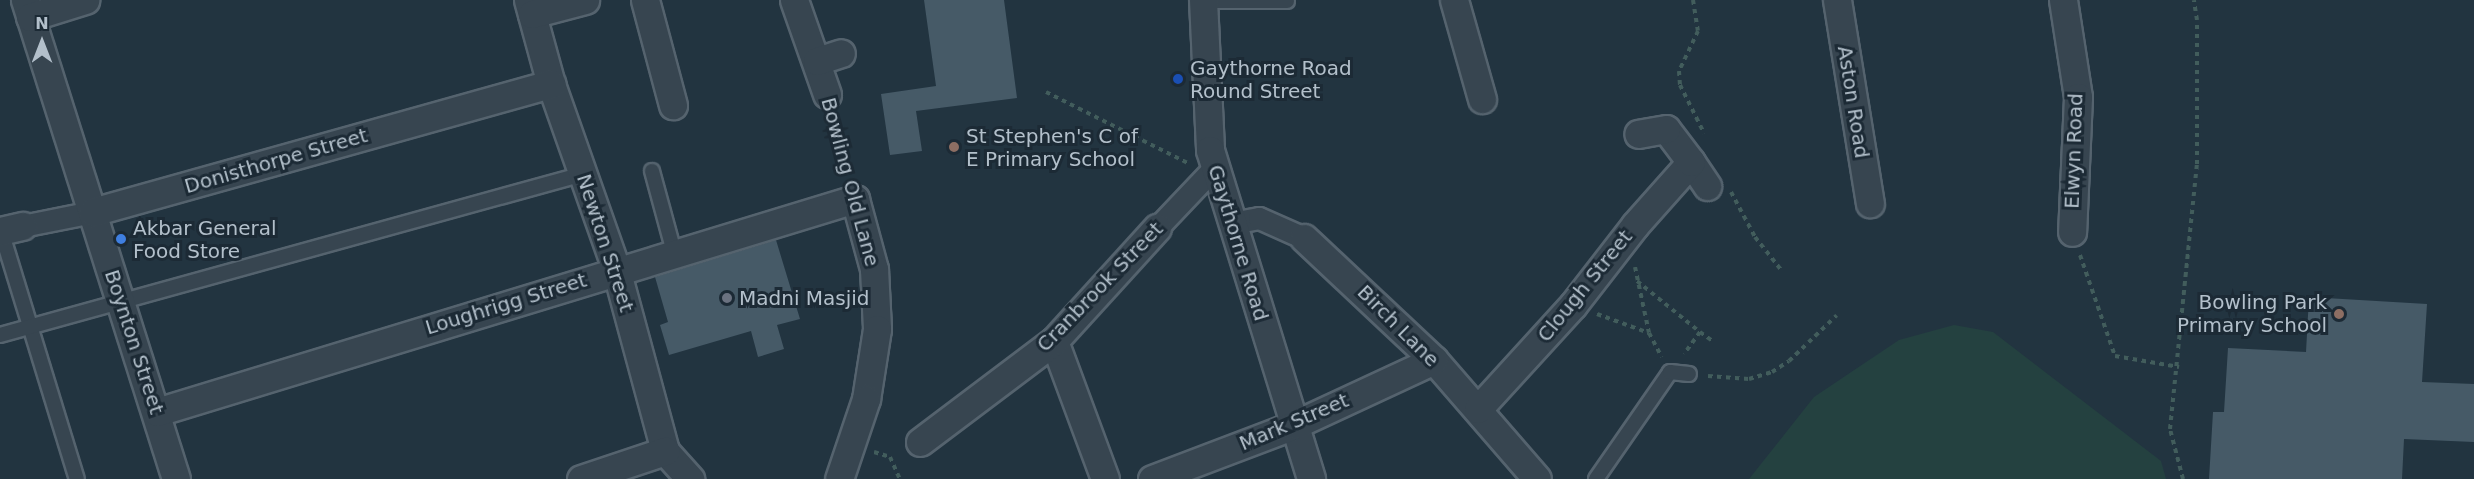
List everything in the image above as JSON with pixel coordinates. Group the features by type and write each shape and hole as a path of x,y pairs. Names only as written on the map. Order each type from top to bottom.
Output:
{"street":[{"path":"28,9 85,0"},
{"path":"530,7 585,0"},
{"path":"645,0 673,105"},
{"name":"Bowling Old Lane","path":"794,0 829,57 828,94"},
{"name":"Gaythorne Road","path":"1203,0 1212,171 1231,223 1311,479"},
{"path":"1454,0 1482,99"},
{"name":"Aston Road","path":"1837,0 1870,203"},
{"name":"Elwyn Road","path":"2063,0 2078,97 2072,232"},
{"name":"Newton Street","path":"530,7 552,84 616,269 665,452 690,479"},
{"name":"Boynton Street","path":"28,9 157,412 176,479"},
{"name":"Donisthorpe Street","path":"8,230 92,212 552,84"},
{"path":"1638,134 1666,129 1691,162 1717,183"},
{"name":"Clough Street","path":"1478,409 1573,305 1635,225 1691,162"},
{"name":"Cranbrook Street","path":"920,442 1054,341 1156,228 1212,171"},
{"name":"Bowling Old Lane","path":"839,479 866,399 877,329 874,269 855,199"},
{"name":"Loughrigg Street","path":"157,412 616,269 855,199"},
{"name":"Birch Lane","path":"1231,223 1259,218 1304,238 1434,360 1537,479"},
{"path":"1054,341 1106,479"},
{"name":"Mark Street","path":"1152,479 1294,425 1434,360"},
{"path":"581,479 665,452"}],"lane":[{"path":"1203,0 1287,1"},
{"path":"652,171 674,252"},
{"path":"0,335 122,304 583,174"},
{"path":"8,230 28,327 77,479"},
{"path":"1596,479 1670,372 1689,374"}],"path":[{"path":"1694,0 1698,31 1679,71 1680,85 1707,141"},
{"path":"2183,479 2170,429 2179,367 2198,164 2198,20 2194,0"},
{"path":"1046,92 1212,171"},
{"name":"Bowling Old Lane","path":"828,94 855,199"},
{"path":"1717,183 1782,271"},
{"path":"1635,225 1631,243 1636,281 1649,333 1670,372 1700,332"},
{"path":"2072,232 2115,356 2179,367"},
{"path":"1636,281 1714,342"},
{"path":"1573,305 1649,333"},
{"path":"1689,374 1749,379 1772,372 1789,361 1837,315"},
{"path":"851,444 890,457 900,479"}],"green space":[{"path":"1954,325 1993,332 2161,461 2166,479 1749,479 1814,397 1899,340"}],"building":[{"path":"924,0 1004,0 1017,98 916,111 922,151 890,155 881,94 936,86"},
{"name":"Madni Masjid","path":"776,240 800,319 777,325 784,349 758,357 751,331 669,355 660,325 668,322 655,277"},
{"path":"2309,297 2427,304 2422,382 2474,384 2474,442 2404,439 2402,479 2209,479 2213,412 2224,412 2228,348 2306,352"}],"place":[{"name":"Gaythorne Road Round Street","path":"1178,79"},
{"name":"St Stephen's C of E Primary School","path":"954,147"},
{"name":"Akbar General Food Store","path":"121,239"},
{"name":"Madni Masjid","path":"727,298"},
{"name":"Bowling Park Primary School","path":"2339,314"}]}
